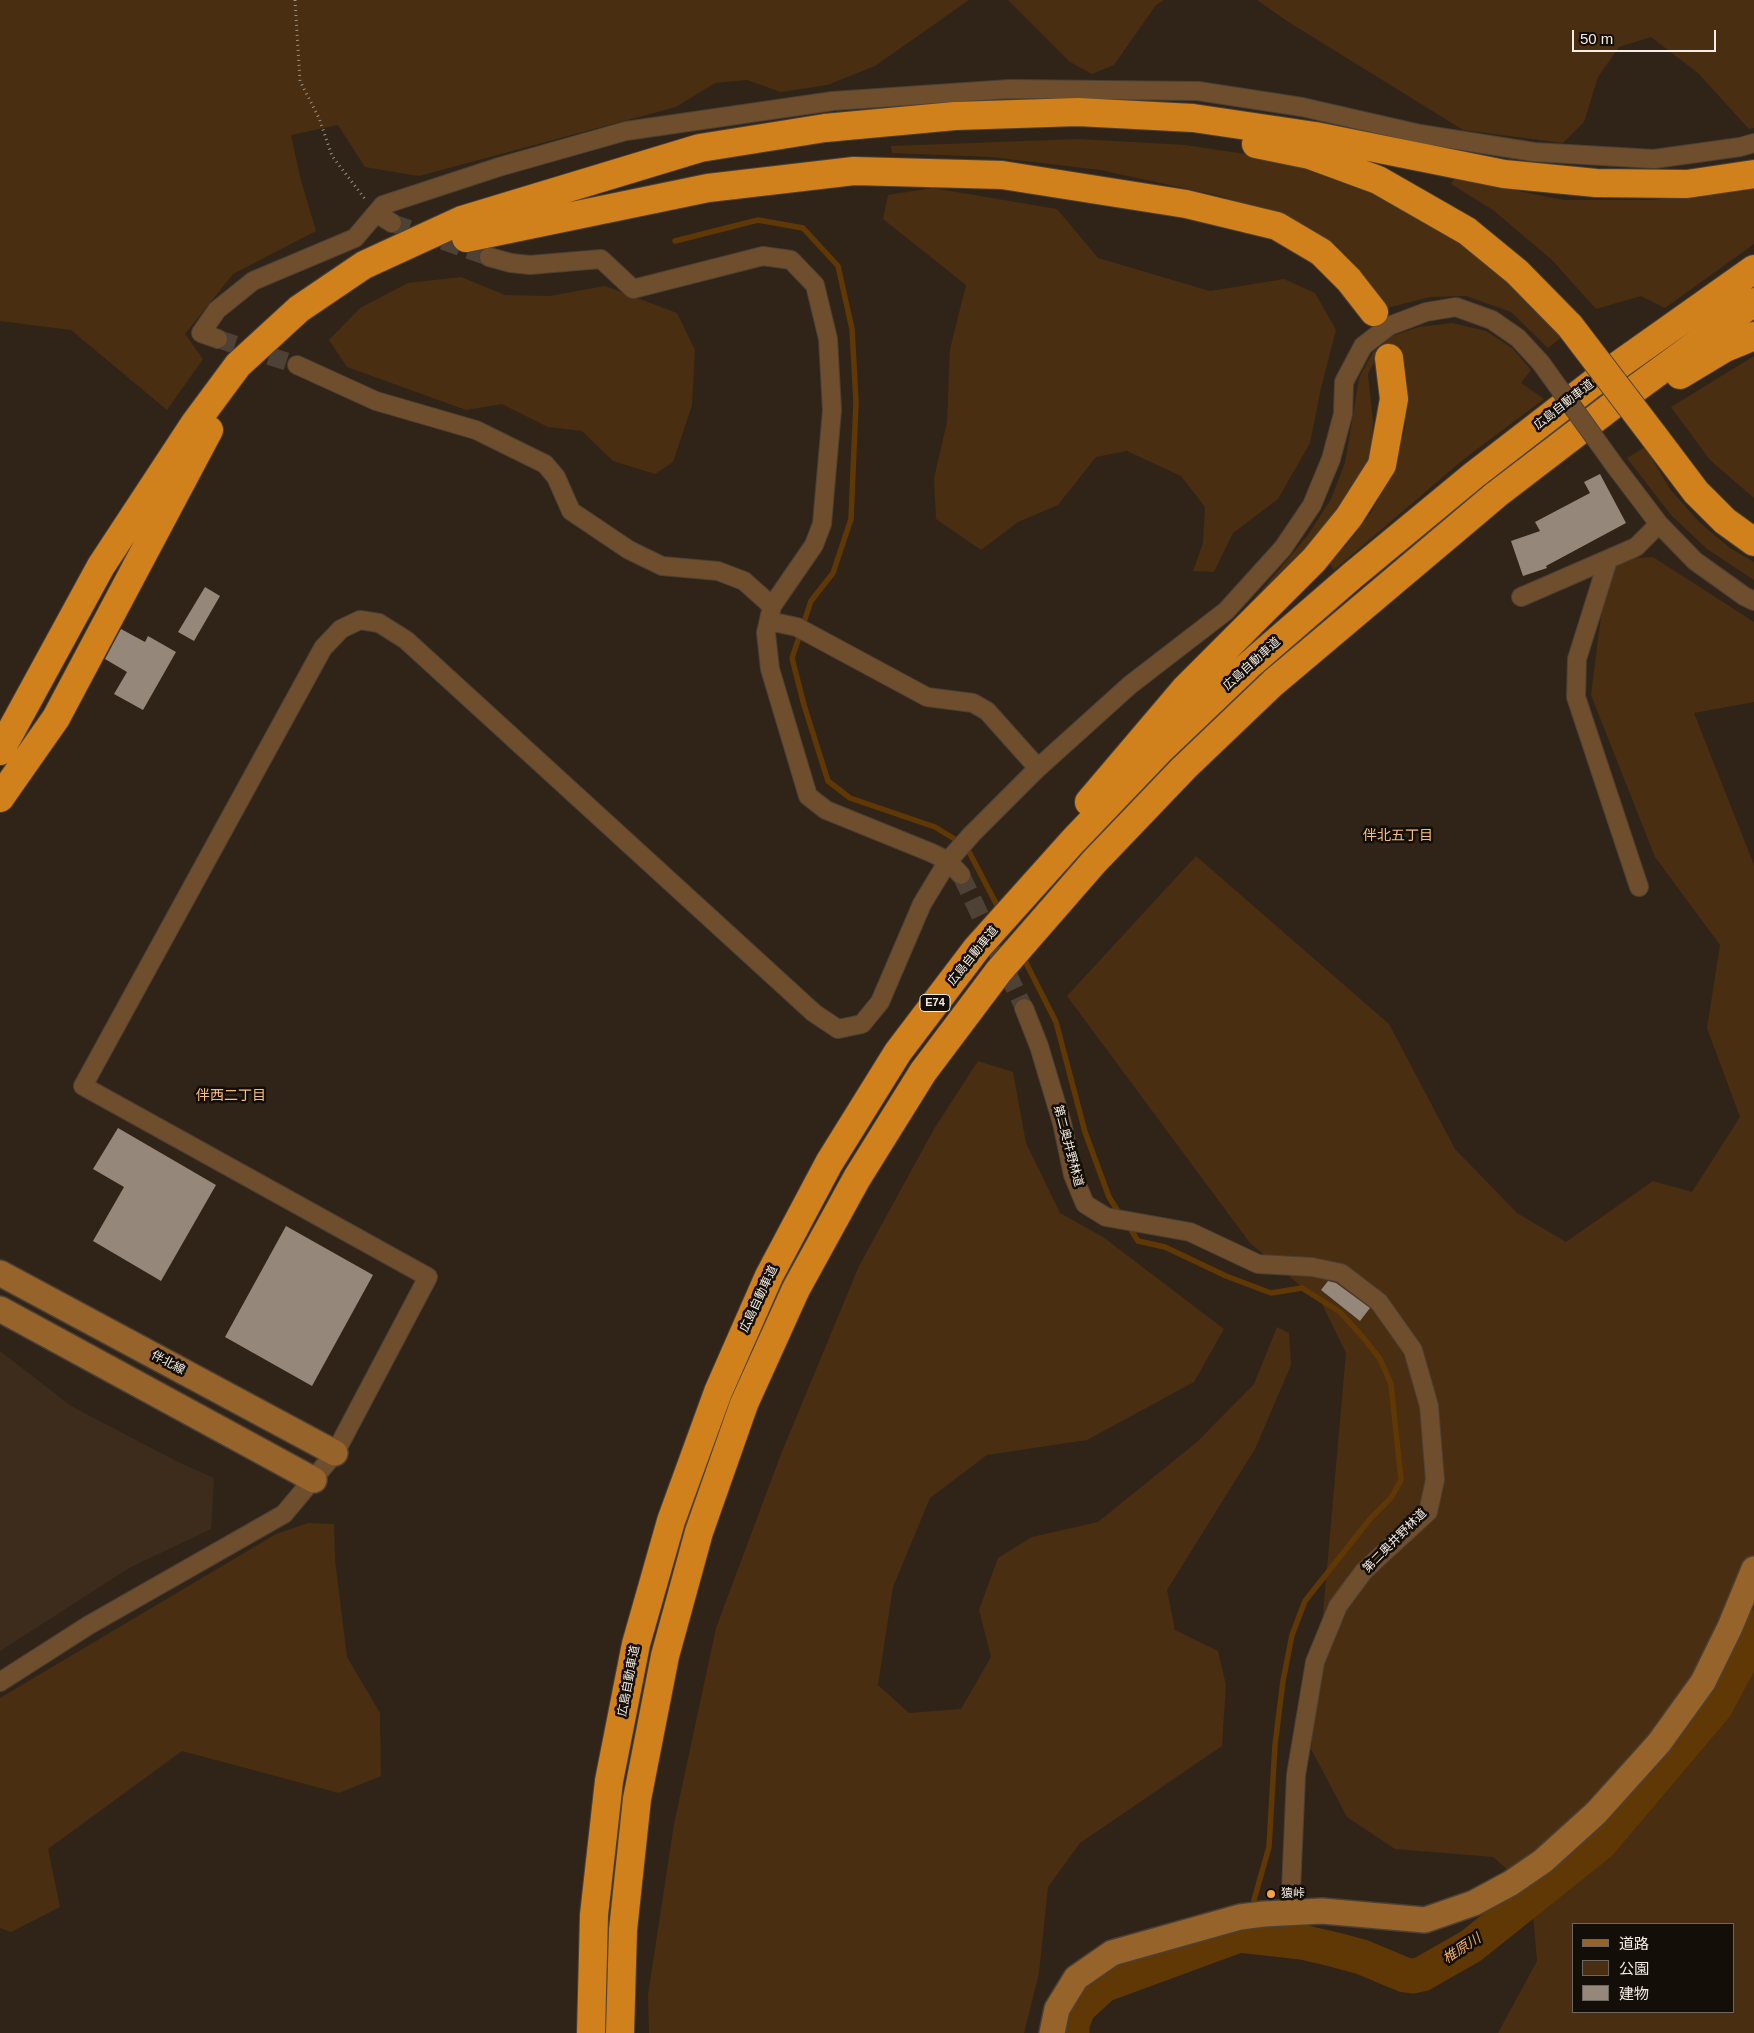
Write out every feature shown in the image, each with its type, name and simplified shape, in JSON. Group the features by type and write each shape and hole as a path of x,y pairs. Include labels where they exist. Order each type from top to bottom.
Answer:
{"highway":[{"path":"0,751 101,566 195,423 233,372 299,309 364,265 462,220 700,148 825,128 955,116 1078,112 1193,118 1315,136 1504,174 1596,183 1687,184 1754,174"},
{"path":"0,798 56,718 210,428 248,376 306,324 372,280 466,238 705,165 827,145 952,131 1102,128 1240,141 1310,155 1378,180 1467,231 1577,321"},
{"path":"1315,136 1375,160 1428,188 1488,227 1530,261 1660,430 1739,509 1754,520"},
{"path":"466,238 708,188 854,171 1002,175 1186,204 1277,226 1321,252 1349,280 1374,312"},
{"name":"広島自動車道","path":"591,2033 594,1915 609,1781 636,1644 671,1520 718,1392 769,1276 829,1163 898,1052 977,948 1073,841 1161,749 1248,666 1353,575 1474,475 1593,383 1754,269"},
{"name":"E74","path":"620,2033 623,1930 637,1799 665,1656 698,1532 744,1404 792,1298 857,1178 922,1072 999,971 1094,862 1184,768 1273,683 1498,494 1612,406 1754,302"},
{"path":"1498,494 1662,386 1725,348 1754,336"},
{"path":"977,948 1120,763 1185,689 1314,560 1349,517 1382,466 1394,399 1389,358"},
{"path":"1660,430 1696,492 1725,521 1754,542"}],"street":[{"path":"218,339 201,333 217,310 253,281 355,238 383,204 498,167 626,131 833,101 1010,89 1198,91 1302,107 1420,134 1534,152 1654,159 1740,147 1754,143"},
{"path":"376,213 392,223"},
{"path":"489,257 511,263 530,265 601,259 633,290 763,256 791,260 815,285 828,339 832,410 822,524 814,545 770,614 766,633 770,668 808,796 826,810 948,861 961,875"},
{"path":"0,1682 89,1625 284,1514 335,1453 428,1277 83,1086 323,648 340,629 360,620 380,623 406,640 814,1013 838,1029 862,1024 880,1002 922,904 948,861 972,834 1038,768 1130,685 1226,611 1283,548 1312,505 1331,459 1343,414 1344,382 1363,346 1389,326 1426,312 1456,307 1492,320 1518,338 1541,363 1614,466 1659,524 1695,561 1754,601"},
{"path":"297,365 376,402 476,430 545,464 556,477 571,511 629,550 662,566 718,570 744,581 770,614 927,697 973,703 987,710 1038,768"},
{"path":"1521,597 1636,547 1659,524"},
{"path":"1608,560 1577,659 1576,697 1639,887"},
{"name":"第二奥井野林道","path":"1024,1008 1040,1046 1062,1123 1074,1175 1085,1204 1106,1217 1190,1232 1258,1264 1312,1267 1341,1273 1379,1302 1413,1350 1429,1406 1435,1480 1428,1512 1364,1571 1338,1606 1315,1662 1296,1775 1290,1913"},
{"name":"伴北線","path":"0,1273 335,1453"},
{"path":"0,1310 314,1480"},
{"path":"1052,2033 1057,2009 1076,1978 1112,1953 1254,1915 1322,1911 1426,1920 1474,1903 1511,1883 1542,1861 1596,1813 1659,1743 1703,1682 1730,1627 1754,1569"}],"path":[{"path":"295,0 300,81 319,118 332,156 376,213"}],"shaded area":[{"path":"0,1351 71,1406 178,1462 214,1478 211,1529 129,1568 0,1651"}],"green space":[{"path":"0,0 969,0 875,66 827,85 781,92 747,80 715,83 676,107 419,176 365,167 338,125 291,135 300,177 316,231 233,274 185,334 203,359 167,410 71,330 0,321"},
{"path":"1008,0 1164,0 1156,5 1114,65 1092,74 1070,62"},
{"path":"1257,0 1754,0 1754,128 1749,129 1698,73 1651,37 1619,47 1598,77 1584,122 1563,143 1463,130 1287,21"},
{"path":"1079,139 1185,145 1278,159 1339,176 1396,200 1455,237 1517,288 1562,337 1548,348 1511,312 1466,296 1430,297 1387,308 1281,214 1216,195 1100,170 991,157 892,153 891,146"},
{"path":"1455,178 1563,200 1653,200 1754,188 1754,244 1665,308 1641,296 1596,309 1553,261 1493,210 1451,184"},
{"path":"933,188 1057,209 1098,258 1210,291 1284,279 1315,293 1336,330 1321,388 1310,443 1278,499 1233,533 1214,572 1193,571 1203,543 1205,507 1181,476 1127,451 1096,457 1058,505 1018,522 981,550 936,519 934,478 947,422 950,349 966,285 883,219 888,195"},
{"path":"461,277 505,295 549,296 605,286 677,313 695,350 692,405 673,462 655,474 613,461 582,431 548,427 502,404 466,410 347,367 329,340 360,308 408,283"},
{"path":"1452,323 1486,331 1512,348 1531,370 1521,383 1544,399 1464,459 1334,570 1329,563 1349,542 1372,511 1393,470 1405,428 1407,385 1401,347 1376,359 1368,374 1373,422 1371,454 1352,493 1327,529 1260,600 1256,597 1308,535 1331,499 1345,463 1359,378 1373,352 1392,336 1419,327"},
{"path":"1754,356 1754,498 1710,460 1671,407"},
{"path":"1645,447 1670,489 1699,522 1730,548 1754,562 1754,580 1707,549 1671,515 1627,458"},
{"path":"1653,557 1754,622 1754,702 1694,713 1754,865 1754,2033 1498,2033 1537,1961 1531,1890 1493,1857 1395,1849 1347,1817 1311,1749 1346,1353 1322,1304 1250,1243 1067,996 1196,856 1389,1024 1455,1149 1517,1213 1566,1242 1653,1181 1692,1192 1740,1117 1707,1028 1720,945 1655,857 1591,695 1608,560"},
{"path":"978,1061 1013,1072 1026,1143 1060,1213 1103,1237 1224,1329 1194,1382 1087,1440 987,1455 930,1498 893,1587 878,1685 909,1713 961,1709 991,1657 979,1610 998,1558 1032,1537 1098,1522 1197,1442 1254,1384 1277,1327 1289,1333 1291,1365 1255,1449 1167,1590 1175,1630 1218,1651 1226,1685 1222,1746 1080,1843 1048,1887 1039,1973 1024,2033 649,2033 648,1995 674,1824 716,1628 781,1454 859,1266 934,1129"},
{"path":"308,1523 334,1524 335,1560 347,1657 380,1713 381,1776 339,1793 182,1751 48,1849 60,1907 11,1932 0,1928 0,1698 276,1534"}],"building":[{"path":"1600,474 1626,523 1546,566 1547,568 1523,576 1511,541 1540,531 1535,522 1590,493 1584,482"},
{"path":"205,587 220,596 194,641 178,632"},
{"path":"121,629 145,642 148,636 176,652 143,710 114,694 127,672 105,659"},
{"path":"118,1128 216,1185 161,1281 93,1241 124,1187 93,1169"},
{"path":"286,1226 373,1275 312,1386 225,1337"},
{"path":"1328,1281 1336,1283 1370,1308 1360,1321 1321,1290"}],"waterway":[{"path":"675,241 758,220 803,228 838,266 852,329 856,402 851,519 833,573 811,601 792,658 804,705 828,781 850,798 935,827 966,846 1000,911"},
{"path":"1022,955 1056,1022 1085,1132 1109,1197 1121,1216"},
{"path":"1128,1225 1138,1241 1165,1247 1226,1276 1271,1293 1302,1288 1340,1312 1380,1359 1391,1384 1401,1480 1391,1498 1370,1519 1305,1601 1292,1635 1283,1681 1275,1745 1269,1847 1254,1900 1254,1909"},
{"name":"椎原川","path":"1072,2033 1072,2024 1078,2008 1103,1985 1239,1935 1302,1942 1336,1950 1362,1957 1405,1975 1413,1976 1422,1974 1471,1946 1600,1843 1715,1707 1743,1655 1754,1628"},
{"path":"1255,1921 1256,1936"}],"tunnel":[{"path":"392,223 489,257"},
{"path":"218,339 297,365"},
{"path":"961,875 1024,1008"}],"place":[{"name":"猿峠","path":"1271,1894"}],"district":[{"name":"伴北五丁目","path":"1398,836"},
{"name":"伴西二丁目","path":"231,1096"}]}
